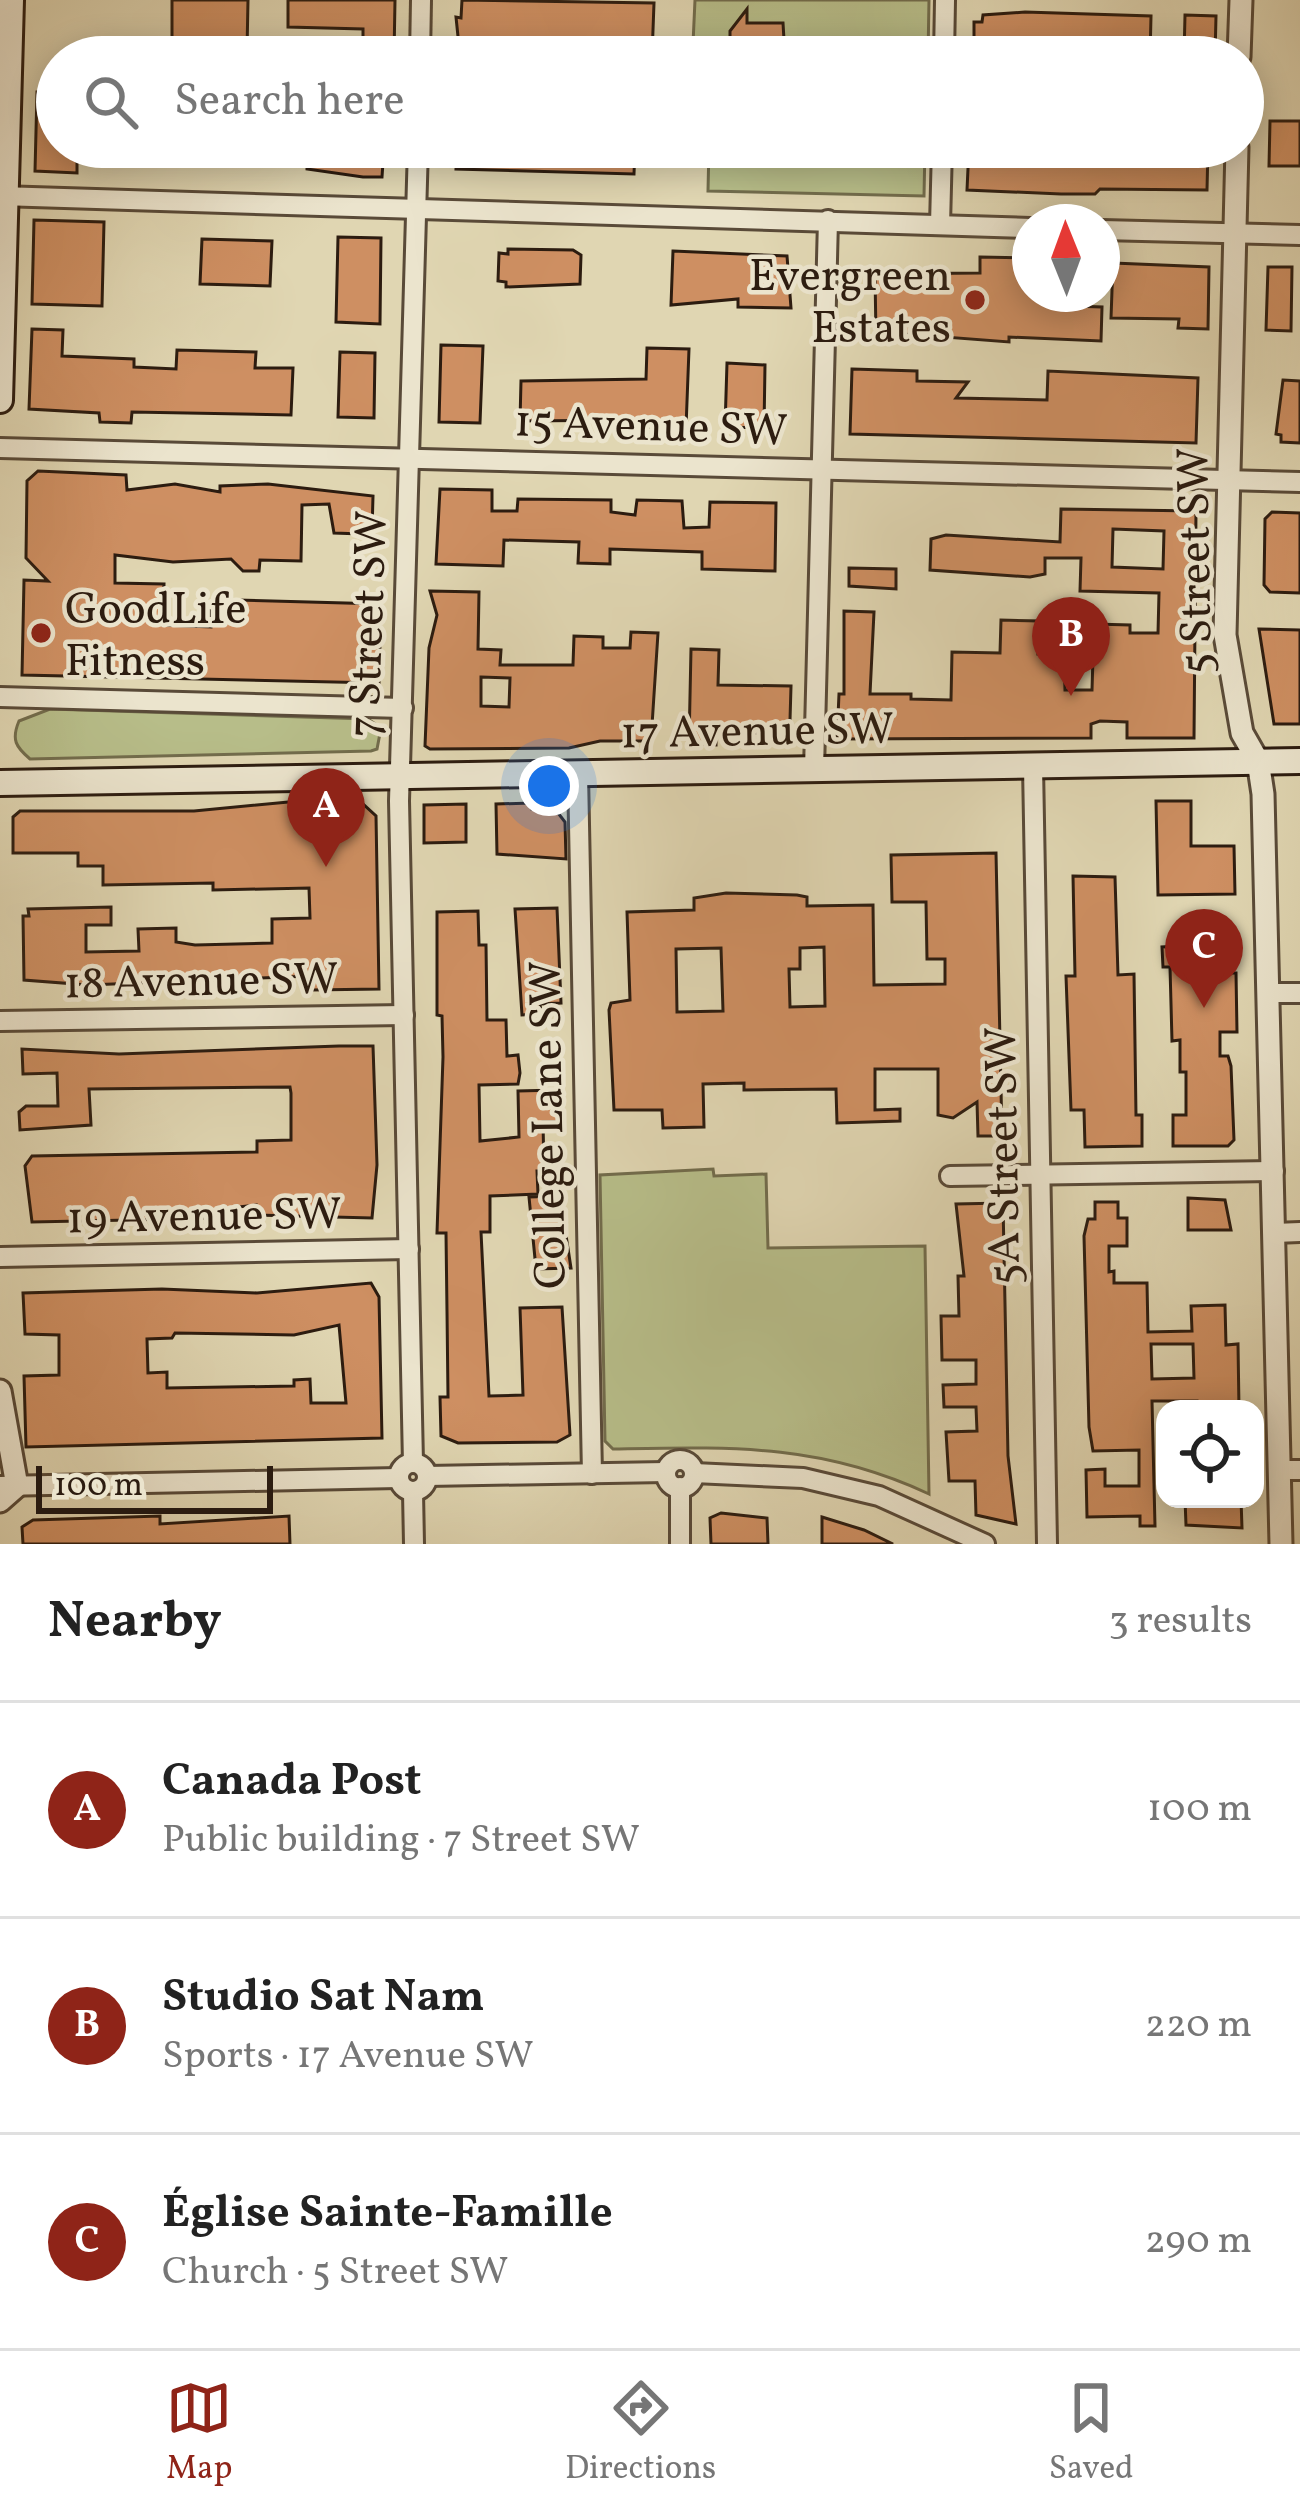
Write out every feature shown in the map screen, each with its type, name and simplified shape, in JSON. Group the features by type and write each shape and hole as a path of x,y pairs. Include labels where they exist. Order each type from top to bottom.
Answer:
{"main road":[{"path":"0,400 11,0"},
{"name":"17 Avenue SW","path":"0,783 1300,761"}],"street":[{"path":"421,36 422,0"},
{"path":"944,36 945,0"},
{"path":"1239,36 1240,0"},
{"name":"7 Street SW","path":"414,1544 400,777 417,168"},
{"path":"940,225 941,168"},
{"name":"5 Street SW","path":"1236,168 1225,635 1242,734 1258,761 1271,992 1275,1233 1290,1470 1281,1544"},
{"path":"3,196 1012,227"},
{"path":"814,770 827,220"},
{"path":"1120,231 1300,236"},
{"name":"15 Avenue SW","path":"0,448 1300,482"},
{"path":"0,697 403,708"},
{"name":"5A Street SW","path":"1033,766 1047,1544"},
{"name":"College Lane SW","path":"578,774 592,1474"},
{"path":"1271,992 1300,992"},
{"name":"18 Avenue SW","path":"0,1021 404,1015"},
{"path":"950,1176 1274,1171"},
{"path":"1275,1233 1300,1232"},
{"name":"19 Avenue SW","path":"0,1257 409,1249"},
{"path":"0,1391 9,1466 6,1491 592,1474 802,1478 879,1496 985,1544"},
{"path":"680,1478 680,1544"}],"green space":[{"path":"695,0 929,0 928,36 693,36"},
{"path":"709,168 925,168 924,196 708,191"},
{"path":"50,709 368,719 381,728 377,749 371,751 30,759 16,743 19,721"},
{"path":"713,1169 714,1176 766,1174 768,1248 925,1246 929,1494 889,1477 812,1457 736,1449 613,1449 605,1441 600,1175"}],"building":[{"path":"172,0 248,0 247,36 172,36"},
{"path":"288,0 395,0 394,36 363,36 363,29 288,27"},
{"path":"462,0 654,3 653,36 458,36 456,17 461,18"},
{"path":"747,9 747,23 783,23 784,36 730,36"},
{"path":"983,15 1151,16 1151,36 974,36 974,22 982,22"},
{"path":"1185,15 1216,16 1216,36 1184,36"},
{"path":"1270,121 1300,121 1300,166 1269,166"},
{"path":"36,132 36,168 77,168 77,173 35,171"},
{"path":"307,168 383,168 382,177"},
{"path":"456,168 634,168 634,174"},
{"path":"968,168 1208,168 1207,190 1100,189 1095,194 1061,194 967,190"},
{"path":"34,220 104,222 102,306 32,304"},
{"path":"338,237 381,238 380,324 336,322"},
{"path":"202,239 272,241 270,286 200,284"},
{"path":"508,249 573,250 581,255 580,284 506,287 506,282 498,281 499,253 508,254"},
{"path":"673,251 787,256 791,308 738,307 738,299 671,305"},
{"name":"Evergreen Estates","path":"980,257 1012,258 1012,312 1102,312 1101,341 1009,337 1009,342 893,333 893,338 876,337 875,274 980,273"},
{"path":"1120,263 1209,267 1208,329 1178,328 1179,319 1111,318 1111,312 1120,312"},
{"path":"1268,267 1292,267 1291,331 1266,330"},
{"path":"32,329 63,330 62,356 134,359 134,367 176,369 177,350 256,352 255,368 293,368 291,415 132,412 131,423 100,422 99,413 29,409"},
{"path":"441,345 483,346 480,423 439,422"},
{"path":"647,348 689,349 686,428 645,427 645,420 520,421 521,381 646,379"},
{"path":"340,352 375,353 374,418 338,417"},
{"path":"727,363 765,365 764,428 725,427"},
{"path":"852,369 917,371 917,381 968,382 956,398 1047,400 1048,371 1198,378 1196,443 850,434"},
{"path":"1283,380 1300,381 1300,443 1281,442 1281,435 1276,434"},
{"path":"38,471 126,475 127,490 175,484 220,492 220,486 268,484 373,496 372,532 362,534 334,533 329,504 302,505 301,561 260,560 259,571 243,571 231,559 173,562 115,555 115,583 164,584 163,625 211,627 211,604 237,600 381,604 379,683 22,675 24,580 48,581 26,558 27,481"},
{"path":"440,489 492,490 492,511 517,511 518,499 611,500 611,512 635,515 637,500 682,501 684,528 709,527 710,502 776,503 775,571 702,569 702,552 610,549 610,564 578,563 579,542 504,540 503,566 436,564"},
{"path":"1061,509 1196,511 1194,738 1127,738 1127,722 1100,721 1091,724 1091,738 837,739 839,694 844,694 844,611 874,612 870,694 911,694 911,699 951,700 952,652 1000,653 1001,620 1040,621 1038,654 1064,654 1065,690 1092,690 1094,624 1130,625 1130,633 1158,633 1159,593 1080,591 1081,558 1045,558 1045,574 1030,577 930,570 931,539 946,535 1060,542","holes":["1113,529 1164,531 1163,569 1112,567"]},
{"path":"1272,512 1300,513 1300,593 1270,592 1264,585 1265,519"},
{"path":"849,568 896,569 896,589 849,586"},
{"path":"430,591 479,592 478,649 501,650 500,665 573,665 574,636 603,637 603,648 630,648 631,632 658,633 651,741 600,741 569,748 430,749 425,746 429,648 437,615","holes":["481,677 510,678 509,707 481,706"]},
{"path":"1259,629 1300,630 1300,724 1274,724"},
{"path":"691,649 719,650 718,685 791,686 790,720 777,733 716,734 716,745 689,744"},
{"path":"299,801 363,804 376,816 379,989 312,990 311,976 88,985 24,980 23,916 29,916 28,909 111,907 111,925 86,925 86,952 139,951 138,929 176,928 176,942 195,945 272,943 272,919 310,918 309,888 213,890 213,883 103,885 103,866 78,866 78,853 13,853 13,817 20,811 194,811"},
{"path":"1156,801 1191,801 1191,846 1234,846 1235,894 1158,895"},
{"path":"532,803 532,809 555,809 565,822 566,859 497,854 496,804"},
{"path":"466,804 466,842 424,843 424,805"},
{"path":"996,853 1002,1136 978,1136 977,1102 953,1118 938,1115 938,1069 875,1069 875,1110 900,1109 900,1121 837,1123 836,1089 744,1090 744,1083 703,1084 704,1127 663,1128 662,1110 614,1110 609,1010 611,1003 630,1000 627,912 694,910 694,898 726,893 797,895 807,897 807,906 873,905 874,985 945,984 945,959 927,959 926,902 892,902 891,855","holes":["824,947 825,1006 790,1007 789,969 800,969 800,948","721,948 723,1011 677,1012 676,949"]},
{"path":"1073,876 1115,877 1118,975 1134,974 1136,1115 1142,1115 1142,1146 1085,1147 1084,1110 1071,1110 1066,976 1075,976"},
{"path":"557,908 561,1003 540,1004 541,1014 522,1015 515,909"},
{"path":"478,911 479,945 486,945 487,1020 506,1020 507,1056 518,1055 520,1073 518,1084 479,1085 480,1141 519,1137 518,1091 558,1090 558,1122 543,1122 544,1171 537,1171 538,1194 490,1196 490,1232 481,1232 489,1396 523,1395 520,1308 562,1307 570,1435 557,1442 458,1443 441,1436 440,1397 448,1397 446,1233 437,1233 443,1057 442,1016 437,1015 437,912"},
{"path":"1198,945 1228,951 1229,973 1236,973 1237,1032 1220,1032 1220,1056 1228,1056 1231,1066 1234,1140 1228,1146 1173,1146 1173,1115 1186,1115 1186,1072 1180,1072 1180,1040 1172,1041 1170,967 1163,967 1162,947"},
{"path":"373,1046 377,1165 372,1218 256,1215 256,1205 229,1208 228,1218 32,1222 25,1166 32,1156 257,1152 257,1141 291,1140 291,1093 290,1087 89,1089 91,1125 20,1130 19,1112 26,1106 58,1106 57,1073 23,1074 22,1049 119,1054"},
{"path":"560,1196 571,1268 536,1269 529,1197"},
{"path":"1188,1198 1225,1200 1231,1230 1188,1230"},
{"path":"1095,1202 1118,1202 1118,1218 1127,1218 1127,1246 1109,1246 1109,1272 1114,1271 1114,1283 1147,1283 1148,1332 1192,1331 1191,1306 1225,1305 1226,1345 1238,1344 1239,1400 1152,1401 1155,1526 1140,1526 1140,1516 1087,1517 1086,1470 1105,1469 1105,1486 1139,1486 1139,1450 1093,1451 1084,1236 1088,1219 1095,1219","holes":["1151,1344 1193,1344 1194,1378 1152,1379"]},
{"path":"1003,1203 1008,1456 1016,1524 976,1515 975,1481 949,1481 946,1432 977,1431 976,1407 944,1407 943,1385 976,1384 976,1360 942,1360 941,1316 959,1316 958,1276 964,1276 956,1204"},
{"path":"371,1283 379,1297 382,1438 26,1447 24,1376 59,1375 59,1335 25,1334 23,1293 162,1289 257,1293","holes":["339,1325 346,1403 311,1403 310,1379 294,1380 294,1386 167,1388 167,1372 148,1373 147,1339 172,1338 175,1333 294,1335"]},
{"path":"1185,1508 1241,1508 1242,1528 1186,1525"},
{"path":"721,1513 767,1518 768,1544 711,1544 710,1518"},
{"path":"160,1516 160,1524 289,1516 290,1544 23,1544 22,1527 33,1520"},
{"path":"822,1517 864,1530 893,1544 822,1544"}],"place":[{"name":"Evergreen Estates","path":"975,300"},
{"name":"GoodLife Fitness","path":"41,633"},
{"name":"Studio Sat Nam","path":"1071,696"},
{"name":"Canada Post","path":"326,867"},
{"name":"Église Sainte-Famille","path":"1204,1008"}]}
